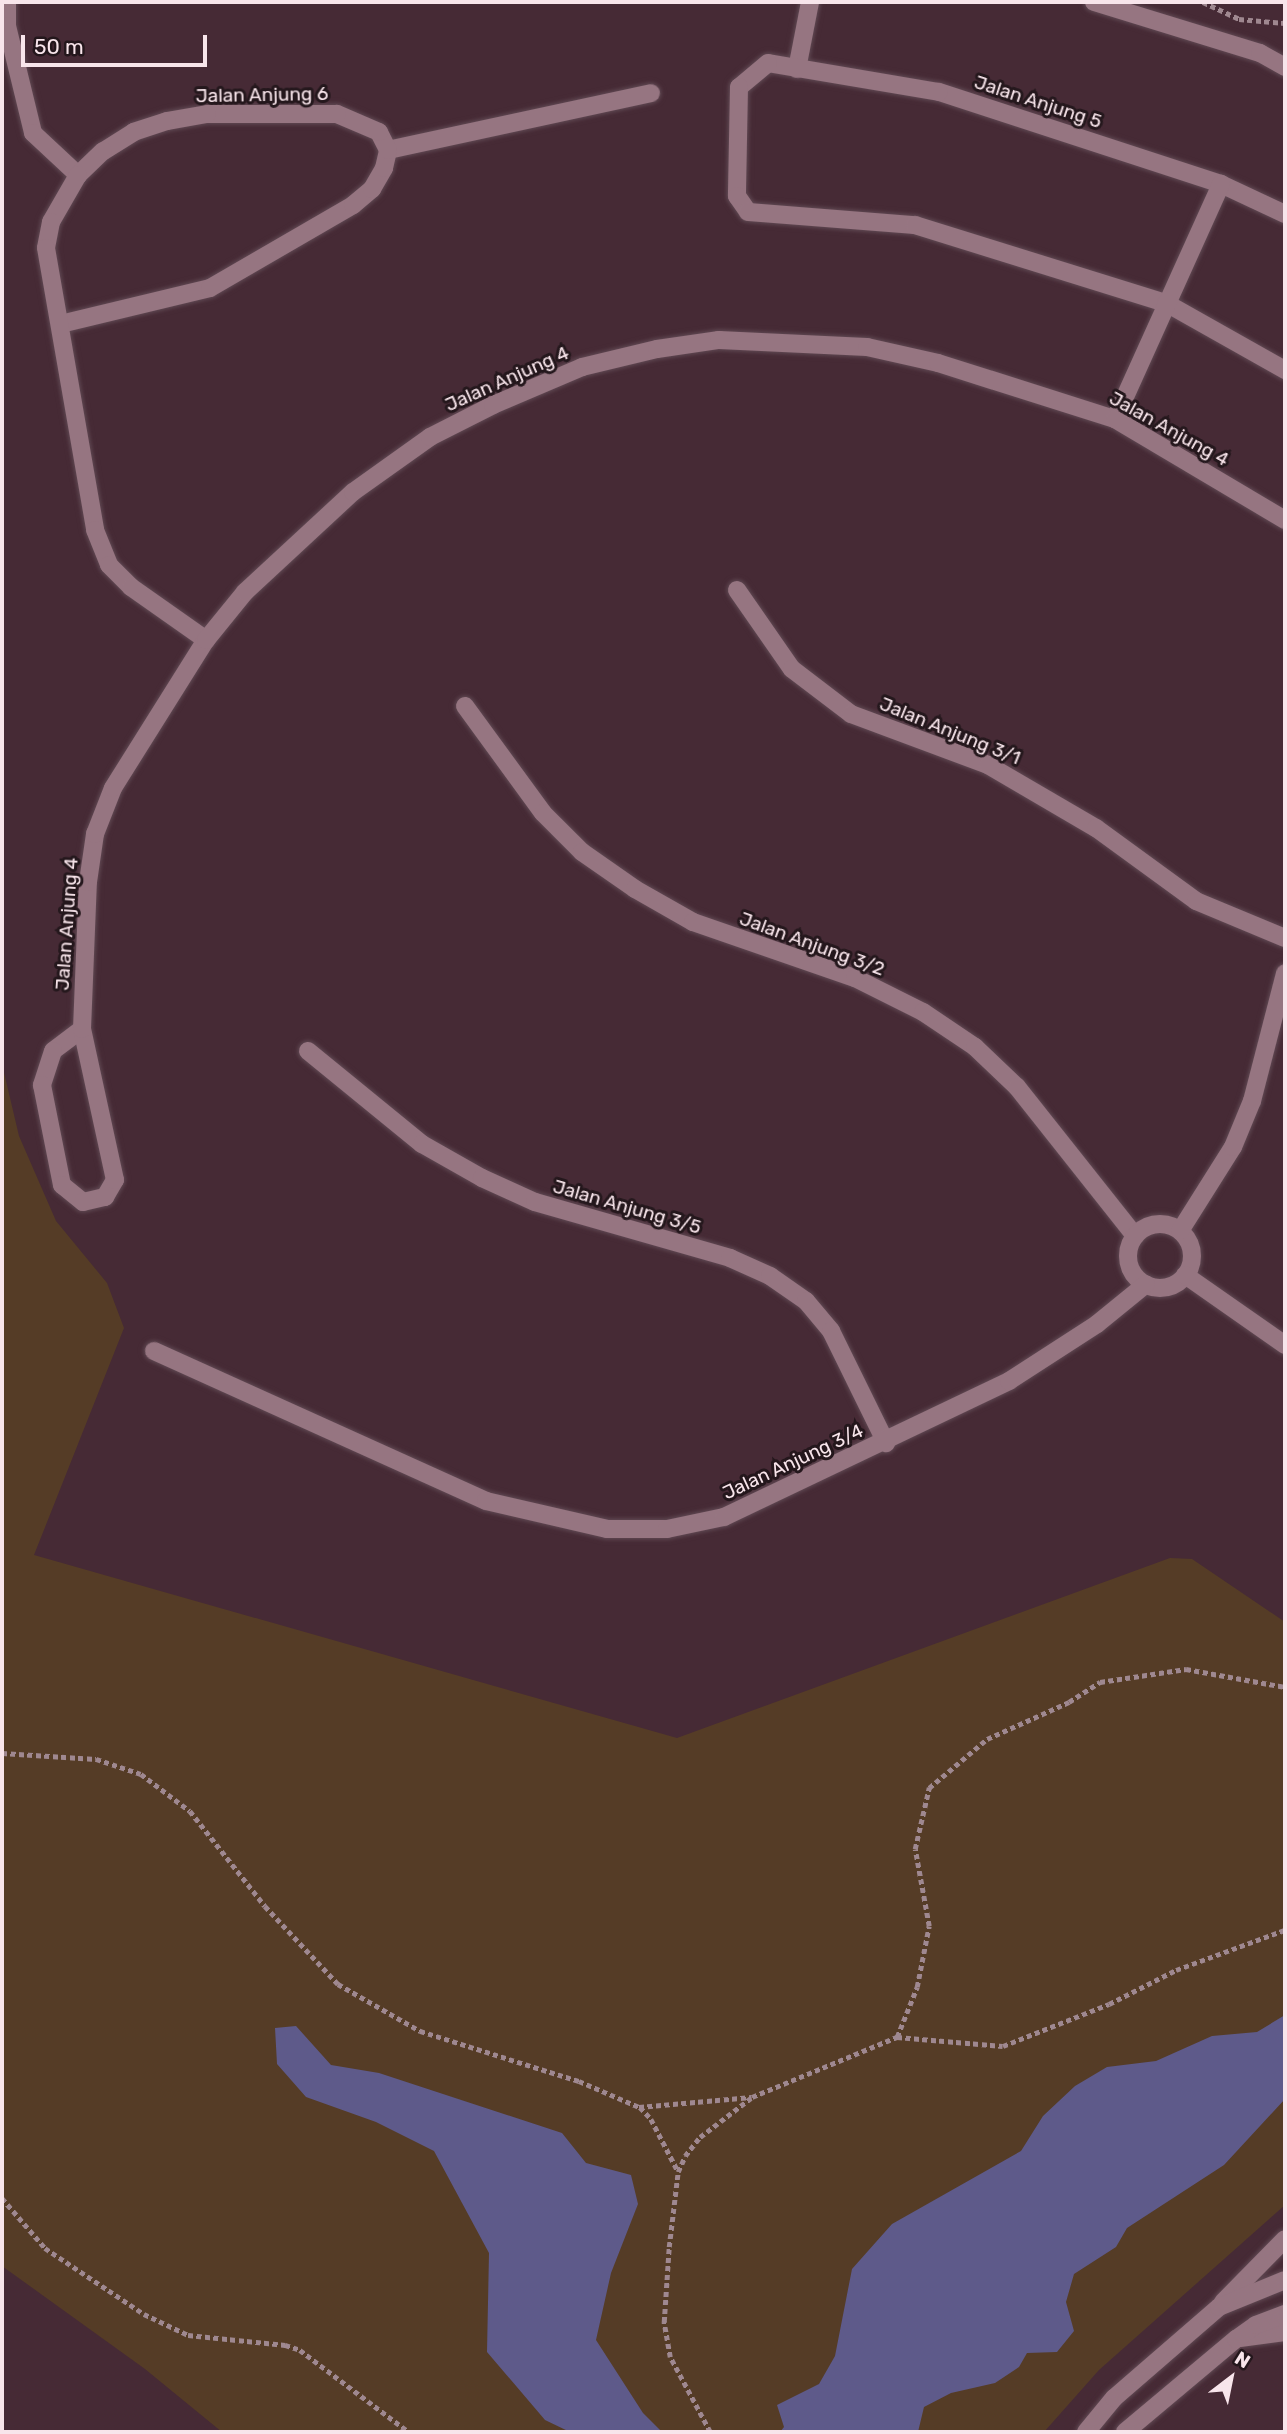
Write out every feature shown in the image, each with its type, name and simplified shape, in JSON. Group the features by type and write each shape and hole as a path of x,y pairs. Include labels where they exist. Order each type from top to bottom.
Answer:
{"street":[{"path":"7,2 7,26 33,133 78,175"},
{"path":"797,69 810,2"},
{"path":"1094,2 1260,53 1285,67"},
{"name":"Jalan Anjung 5","path":"1166,303 915,225 748,212 737,196 739,87 768,64 939,92 1221,184 1285,214"},
{"path":"61,324 183,299 210,288 353,205 372,190 384,168 388,150 651,93"},
{"name":"Jalan Anjung 6","path":"206,640 158,611 108,565 95,530 46,248 51,222 78,175 103,151 134,132 207,114 337,114 379,132 388,150"},
{"path":"1115,419 1221,184"},
{"path":"1166,303 1285,370"},
{"name":"Jalan Anjung 4","path":"82,1029 53,1051 42,1085 62,1185 83,1202 104,1197 115,1180 82,1029 88,883 95,834 113,788 206,640 290,547 353,492 430,437 582,367 632,355 719,340 867,347 938,363 1115,419 1285,520"},
{"name":"Jalan Anjung 3/1","path":"737,590 792,669 851,713 988,765 1096,828 1153,874 1196,901 1285,938"},
{"name":"Jalan Anjung 3/2","path":"465,706 543,813 582,852 635,889 717,932 855,978 923,1012 975,1048 1017,1087 1135,1236"},
{"path":"1180,1231 1233,1147 1252,1101 1285,973"},
{"name":"Jalan Anjung 3/5","path":"308,1051 422,1144 482,1178 535,1202 730,1258 769,1276 806,1301 831,1331 886,1443"},
{"path":"1156,1224 1180,1231 1192,1257 1185,1275 1167,1287 1146,1284 1130,1268 1128,1257 1135,1236 1156,1224"},
{"path":"1185,1275 1285,1345"},
{"name":"Jalan Anjung 3/4","path":"154,1351 486,1501 607,1529 667,1529 724,1517 886,1443 1009,1381 1097,1324 1146,1284"},
{"path":"1086,2432 1114,2398 1219,2307 1285,2239"},
{"path":"1219,2307 1285,2280"},
{"path":"1125,2432 1236,2339 1256,2325 1285,2314"},
{"path":"1236,2339 1285,2332"}],"path":[{"path":"1203,2 1239,19 1285,23"},
{"path":"897,2037 917,1987 929,1926 915,1849 929,1788 987,1739 1069,1702 1100,1682 1186,1669 1285,1687"},
{"path":"2,1753 96,1759 141,1774 190,1811 265,1906 338,1984 420,2031 579,2081 639,2107 651,2119 678,2172"},
{"path":"710,2432 670,2357 664,2322 678,2172 700,2137 752,2097 897,2037 1003,2046 1109,2004 1176,1970 1285,1930"},
{"path":"639,2107 752,2097"},
{"path":"2,2198 45,2248 144,2314 188,2335 285,2345 300,2350 409,2432"}],"shaded area":[{"path":"2,1064 19,1136 56,1221 107,1283 124,1328 34,1555 677,1738 1170,1558 1192,1559 1285,1622 1285,2205 1099,2370 1044,2432 222,2432 145,2369 2,2266"},
{"path":"1285,2015 1285,2099 1224,2165 1127,2228 1116,2247 1074,2274 1066,2302 1074,2331 1057,2352 1027,2353 1019,2367 995,2383 951,2393 924,2407 918,2432 780,2432 784,2427 777,2405 819,2384 835,2356 852,2269 892,2224 1021,2151 1043,2116 1075,2086 1107,2067 1156,2061 1212,2036 1257,2032"},
{"path":"296,2026 331,2065 379,2073 562,2133 586,2163 631,2175 638,2204 611,2273 596,2340 643,2413 662,2432 570,2432 545,2420 487,2352 489,2253 434,2151 376,2122 306,2097 277,2064 275,2028"}]}
